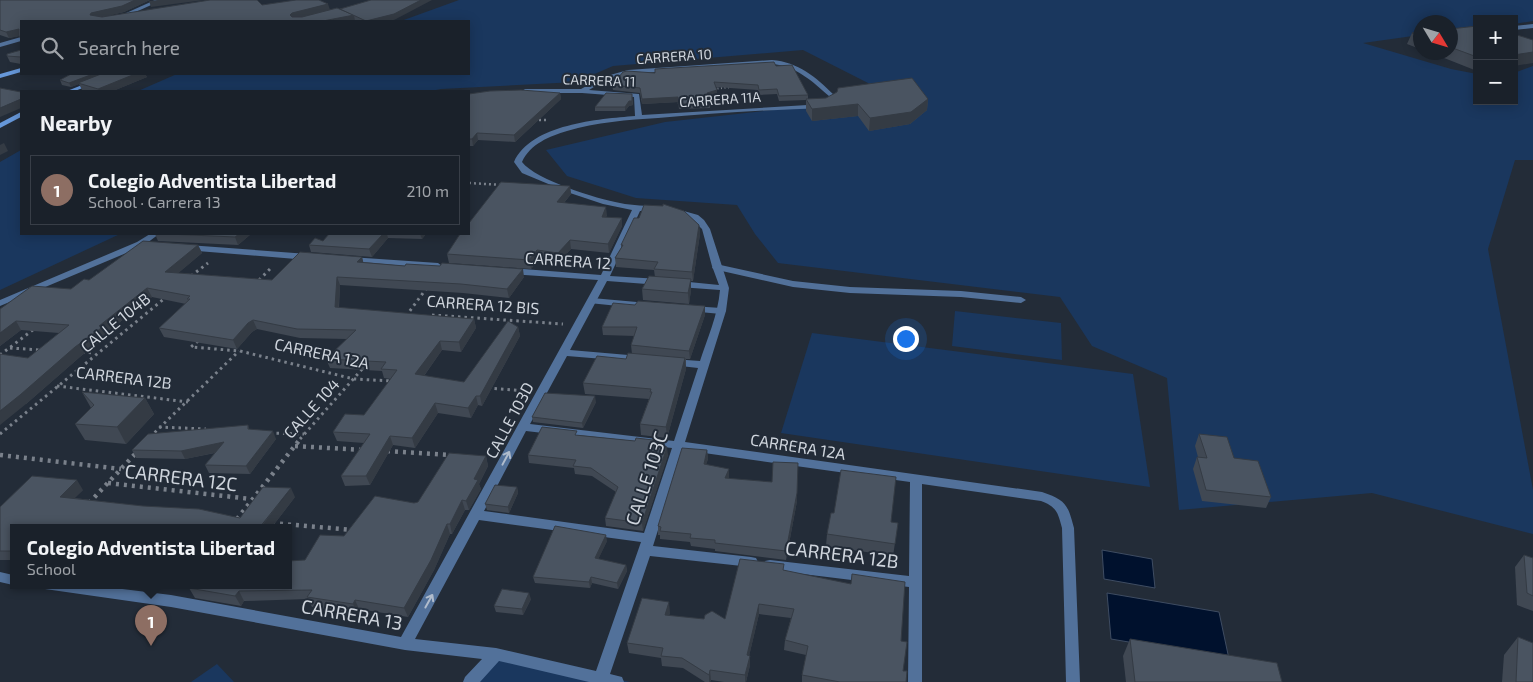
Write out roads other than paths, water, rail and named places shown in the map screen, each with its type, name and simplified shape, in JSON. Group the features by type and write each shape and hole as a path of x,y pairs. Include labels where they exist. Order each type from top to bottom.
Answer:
{"main road":[{"path":"0,76 20,70"},
{"path":"73,90 112,75"},
{"path":"0,126 20,115"}],"street":[{"path":"120,16 157,1"},
{"path":"127,14 155,10"},
{"path":"1518,28 1533,26"},
{"path":"0,45 20,40"},
{"name":"CARRERA 10","path":"582,91 605,78 628,72 772,62 792,65 818,82 832,96"},
{"name":"CARRERA 11","path":"518,91 582,91 637,95 639,118"},
{"name":"CARRERA 11A","path":"637,209 608,204 542,179 525,171 518,162 522,153 534,143 551,135 603,122 825,106 832,103 832,96"},
{"path":"637,209 670,209 687,212 695,217 710,235 716,267 724,288"},
{"name":"CALLE 103D","path":"405,644 592,301 637,209"},
{"path":"0,303 140,244 154,235"},
{"path":"140,244 152,245"},
{"path":"179,247 321,258"},
{"path":"340,259 448,267"},
{"path":"716,267 793,284 850,290 960,294 1021,300"},
{"name":"CARRERA 12","path":"500,270 724,288"},
{"name":"CALLE 103C","path":"601,679 647,544 721,312 724,288"},
{"path":"592,301 662,307"},
{"path":"682,308 721,312"},
{"path":"563,353 703,365"},
{"name":"CARRERA 12A","path":"523,427 678,445 916,480 981,487 1042,497 1054,501 1063,510 1068,528 1073,682"},
{"path":"915,682 916,480"},
{"name":"CARRERA 12B","path":"476,514 647,544 916,582"},
{"name":"CARRERA 13","path":"80,589 171,601 405,644 496,654 617,682"},
{"path":"470,682 496,654"}],"place":[{"name":"Colegio Adventista Libertad","path":"151,646"}]}
